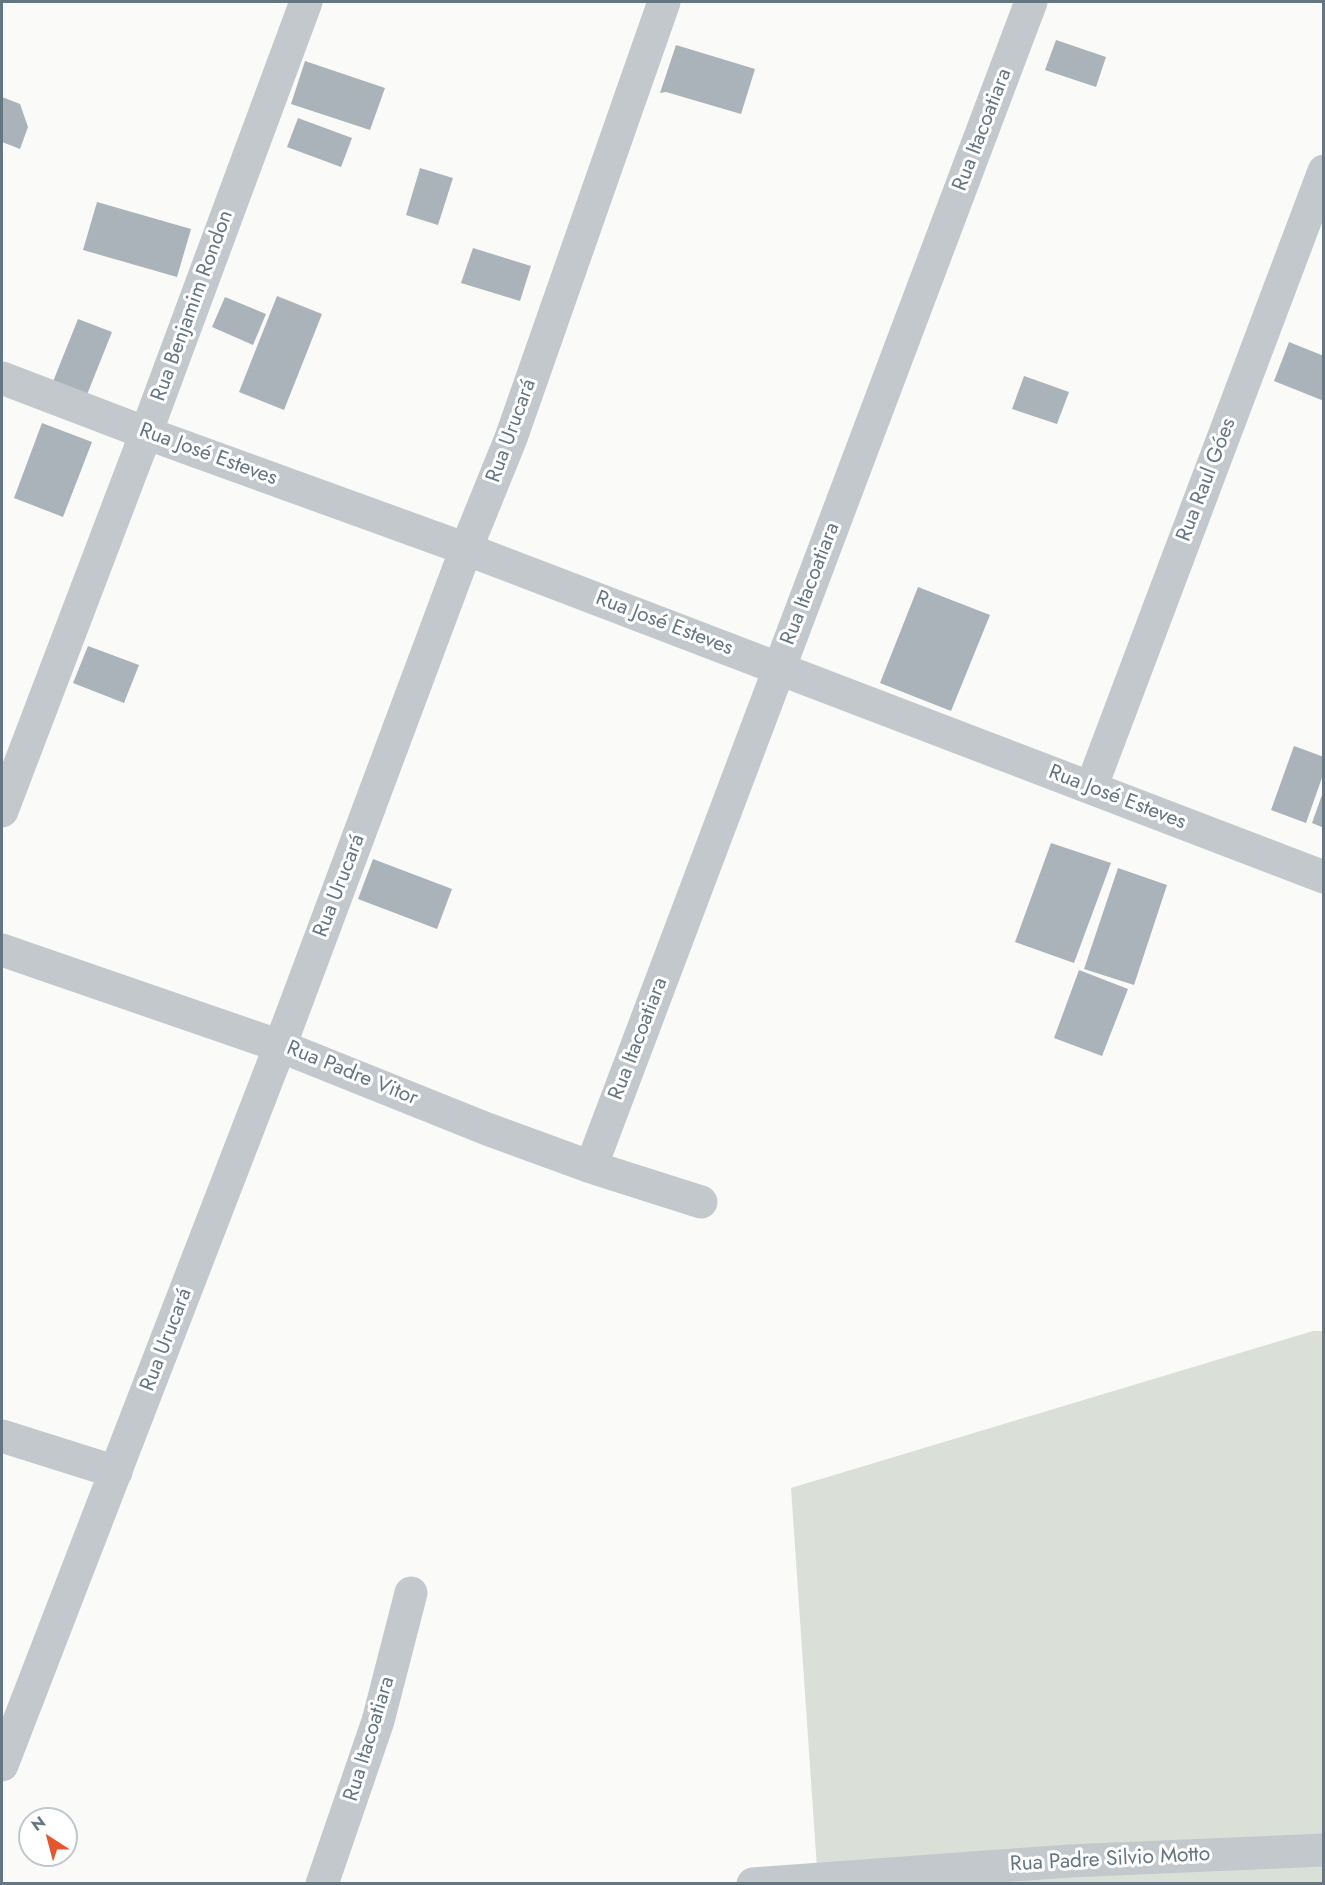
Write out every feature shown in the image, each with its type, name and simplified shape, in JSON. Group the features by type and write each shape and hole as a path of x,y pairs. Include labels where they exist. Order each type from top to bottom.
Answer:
{"street":[{"name":"Rua Benjamim Rondon","path":"2,811 146,433 306,2"},
{"name":"Rua Urucará","path":"2,1765 280,1046 466,549 511,438 664,2"},
{"name":"Rua Itacoatiara","path":"591,1167 1031,2"},
{"name":"Rua Raul Góes","path":"1091,788 1323,171"},
{"name":"Rua José Esteves","path":"2,378 146,433 466,549 1323,877"},
{"name":"Rua Padre Vitor","path":"2,950 280,1046 591,1167 701,1202"},
{"path":"2,1436 116,1472"},
{"name":"Rua Itacoatiara","path":"322,1884 378,1721 411,1593"},
{"name":"Rua Padre Silvio Motto","path":"753,1884 834,1880 1069,1861 1323,1850"}],"shaded area":[{"path":"1313,1331 1323,1331 1323,1883 818,1883 791,1488"}],"building":[{"path":"1056,40 1106,57 1096,87 1045,70"},
{"path":"676,45 755,69 741,114 666,92 660,93"},
{"path":"305,61 385,88 370,130 291,104"},
{"path":"2,97 20,104 28,127 20,149 2,142"},
{"path":"298,118 352,138 341,167 287,147"},
{"path":"420,168 453,178 438,225 406,215"},
{"path":"97,202 191,229 177,277 83,250"},
{"path":"473,248 531,266 520,301 461,283"},
{"path":"277,296 322,314 284,410 239,392"},
{"path":"225,297 266,314 253,345 212,327"},
{"path":"78,319 112,332 86,397 52,384"},
{"path":"1289,342 1324,356 1324,401 1274,381"},
{"path":"1024,376 1069,392 1057,424 1012,409"},
{"path":"42,423 92,442 63,517 14,498"},
{"path":"918,587 990,615 951,711 880,683"},
{"path":"88,646 139,665 124,703 73,683"},
{"path":"1294,746 1324,757 1324,772 1306,823 1271,810"},
{"path":"1324,792 1324,828 1312,823"},
{"path":"1051,843 1111,863 1074,963 1015,942"},
{"path":"373,859 452,889 437,929 358,899"},
{"path":"1118,868 1167,885 1134,985 1084,969"},
{"path":"1079,970 1128,989 1102,1056 1054,1038"}]}
